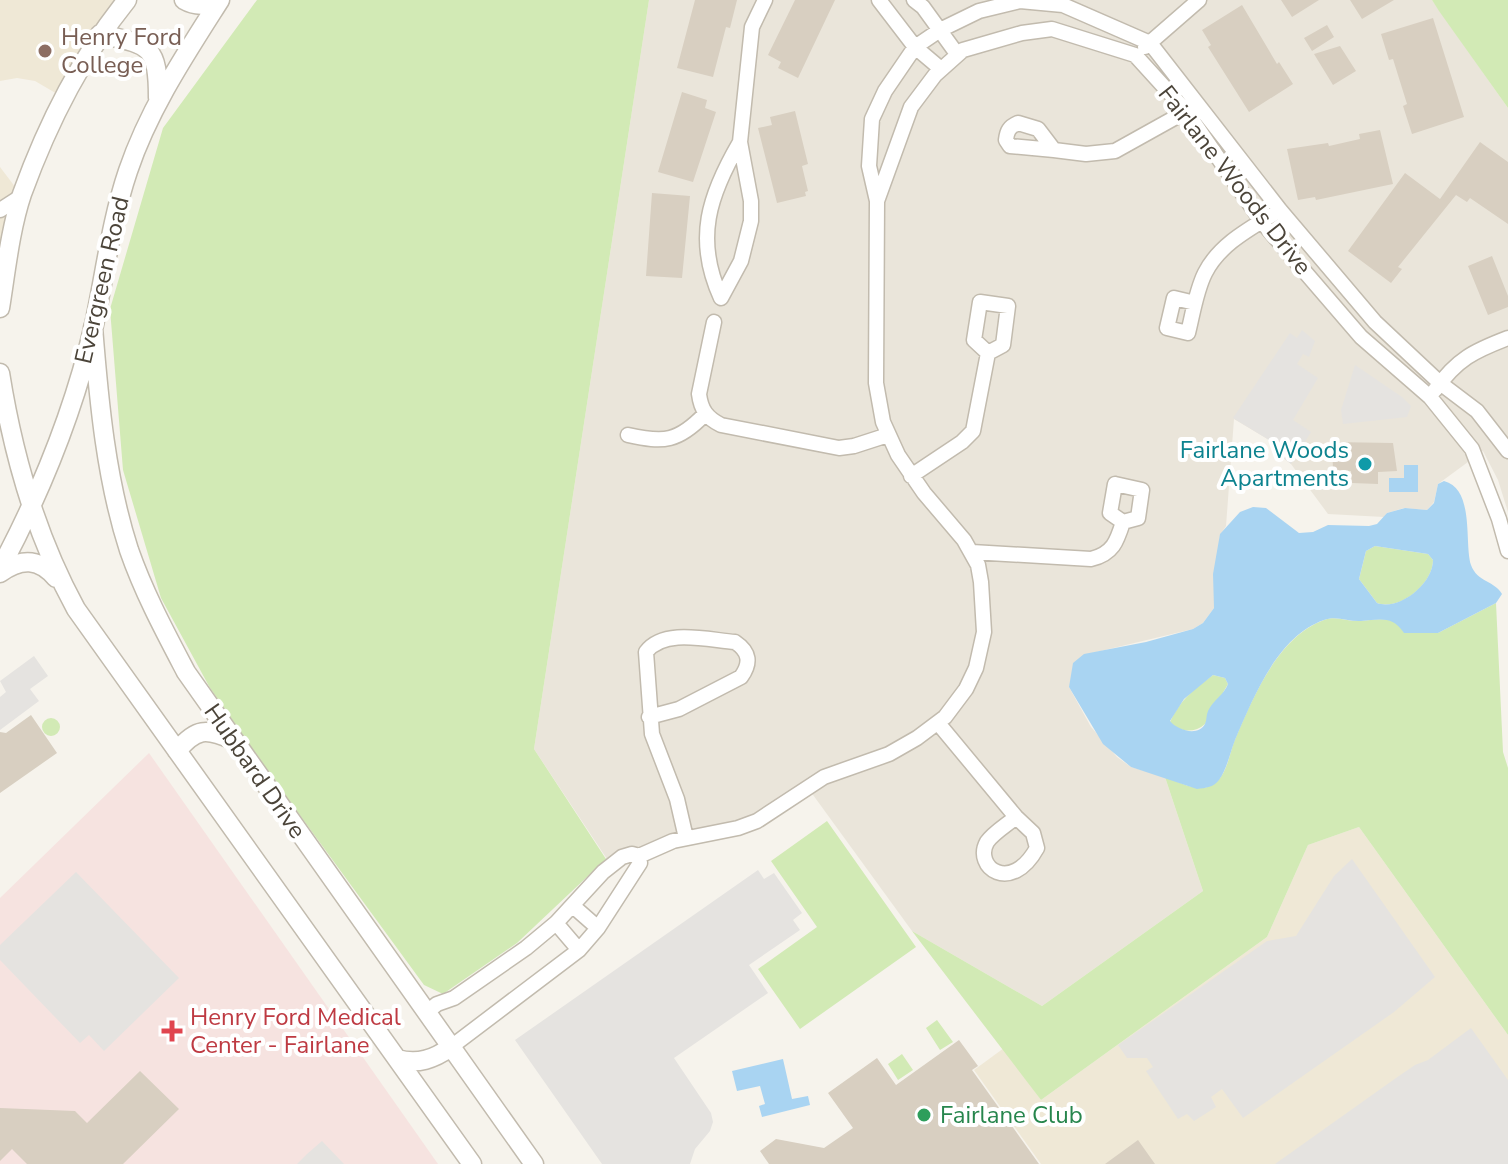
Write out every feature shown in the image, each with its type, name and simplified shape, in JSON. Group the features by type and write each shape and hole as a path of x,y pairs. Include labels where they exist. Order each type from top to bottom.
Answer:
{"street":[{"path":"0,308 22,196 64,98 100,34 127,0"},
{"path":"184,0 206,5 220,0"},
{"name":"Evergreen Road","path":"0,571 32,509 66,422 93,327 128,172 158,98 220,0"},
{"path":"740,142 720,176 708,214 708,260 721,298 741,261 751,221 751,201 740,142 752,27 765,0"},
{"path":"879,0 915,47 941,69"},
{"path":"914,0 957,54"},
{"path":"1135,55 1199,0"},
{"name":"Fairlane Woods Drive","path":"427,1012 437,1004 454,998 526,948 556,923 611,865 632,854 639,856 686,838 757,821 817,781 847,767 889,754 938,723 966,689 984,632 981,582 972,552 911,476 888,435 879,407 876,383 877,201 869,166 872,119 885,91 915,47 940,30 979,11 1020,1 1063,5 1150,43 1262,222 1361,337 1430,397 1472,449 1508,551"},
{"name":"Fairlane Woods Drive","path":"877,201 911,107 941,69 963,50 988,41 1052,29 1135,55 1192,108 1375,322 1440,383 1477,411 1508,451"},
{"path":"100,34 133,41 148,49 155,61 158,98"},
{"path":"1054,150 1086,154 1115,151 1192,108"},
{"path":"0,210 22,196"},
{"path":"1195,303 1210,263 1225,247 1280,210"},
{"path":"714,322 699,394 705,414 721,425 824,447 854,446 888,435"},
{"name":"Hubbard Drive","path":"93,327 107,454 129,549 148,601 186,672 534,1164"},
{"path":"1430,397 1458,362 1474,351 1508,338"},
{"path":"911,476 962,442 973,431 988,353"},
{"path":"0,373 32,509 64,586 95,638 472,1164"},
{"path":"628,435 657,442 668,440 692,428 705,414"},
{"path":"972,552 1091,559 1109,552 1115,545 1123,522"},
{"path":"0,571 26,561 38,563 49,569 64,586"},
{"path":"649,717 679,709 741,677 747,669 748,656 744,647 735,642 671,638 651,645 646,652 649,717 652,734 677,799 686,838"},
{"path":"938,723 1016,817"},
{"path":"177,751 189,736 199,732 220,734 233,740"},
{"path":"397,1059 411,1063 423,1061 451,1047 579,950 598,928 640,863 639,856"},
{"path":"573,906 598,928"},
{"path":"556,923 579,950"}],"shaded area":[{"name":"Henry Ford College","path":"0,0 127,0 64,98 35,81 17,78 0,81"},
{"path":"649,0 1432,0 1508,108 1508,512 1498,480 1483,451 1438,484 1434,502 1427,510 1404,508 1387,513 1384,517 1328,514 1291,464 1282,457 1279,446 1234,419 1226,526 1220,535 1214,608 1203,623 1193,629 1084,655 1069,687 1091,727 1117,757 1131,767 1165,777 1203,891 1042,1006 912,931 808,788 771,813 611,865 534,749"},
{"path":"0,167 22,196 0,308"},
{"path":"1302,330 1315,341 1309,357 1303,354 1297,364 1318,378 1293,420 1311,432 1291,464 1282,457 1279,446 1233,418 1290,333 1297,338"},
{"path":"1355,365 1411,406 1407,417 1343,424 1341,410"},
{"path":"34,656 48,676 30,689 39,701 0,730 0,697 6,692 0,681"},
{"name":"Henry Ford Medical Center - Fairlane","path":"149,753 438,1164 0,1164 0,898"},
{"path":"1359,827 1508,1035 1508,1164 1041,1164 974,1070 1004,1048 1041,1100 1267,937 1308,845"},
{"path":"1352,859 1435,977 1394,1012 1243,1118 1222,1089 1211,1097 1216,1107 1194,1121 1187,1114 1178,1119 1146,1071 1153,1067 1147,1058 1127,1058 1118,1045 1267,941 1296,936 1334,876"},
{"path":"758,870 764,879 774,873 802,913 793,920 800,930 749,965 768,993 674,1058 711,1113 713,1122 710,1131 695,1149 690,1164 602,1164 515,1040"},
{"path":"76,872 179,978 104,1051 89,1035 80,1043 0,960 0,945"},
{"path":"1471,1028 1508,1080 1508,1164 1275,1164 1415,1065 1428,1060"},
{"path":"322,1141 344,1164 297,1164 307,1154"}],"green space":[{"path":"257,0 649,0 534,749 606,859 517,943 443,994 424,985 210,688 161,598 123,470 110,309 163,128"},
{"path":"1432,0 1508,0 1508,108 1439,11"},
{"path":"1375,546 1428,554 1433,560 1427,578 1414,594 1395,603 1377,603 1359,579 1366,551"},
{"path":"1496,603 1503,752 1508,768 1508,1035 1359,827 1308,845 1267,937 1041,1100 912,931 1042,1006 1203,891 1165,777 1195,787 1207,787 1217,782 1258,689 1293,640 1307,628 1333,618 1391,620 1399,625 1438,633"},
{"path":"1213,675 1225,678 1228,684 1205,724 1182,730 1170,722 1183,701"},
{"path":"51,718 60,727 51,736 42,727"},
{"path":"827,821 916,947 800,1029 758,969 817,927 771,861"},
{"path":"937,1020 953,1042 940,1050 926,1028"},
{"path":"902,1054 913,1070 898,1080 888,1064"}],"water":[{"path":"1404,465 1418,465 1418,492 1389,492 1389,478 1404,478"},
{"path":"1444,481 1454,486 1460,494 1471,565 1477,575 1502,594 1496,603 1438,633 1404,633 1390,621 1338,618 1307,628 1280,654 1269,671 1242,724 1222,776 1210,787 1197,789 1131,767 1103,744 1069,687 1073,663 1084,654 1146,642 1193,629 1203,623 1214,608 1213,574 1220,534 1240,512 1253,507 1266,508 1299,533 1313,532 1328,525 1369,526 1377,524 1387,513 1405,508 1427,510 1434,503 1438,484","holes":["1375,546 1428,554 1433,560 1427,578 1413,594 1395,603 1377,603 1359,579 1366,551","1213,675 1225,678 1228,684 1210,707 1202,728 1193,731 1173,724 1170,721 1184,699"]},
{"path":"783,1059 792,1099 808,1096 810,1105 762,1117 759,1106 765,1104 760,1086 737,1091 732,1071"}],"building":[{"path":"695,0 737,0 730,28 726,27 713,77 677,68"},
{"path":"795,0 835,0 798,78 778,68 781,62 768,55"},
{"path":"1281,0 1319,0 1292,17"},
{"path":"1350,0 1394,0 1362,19"},
{"path":"1242,5 1277,64 1279,62 1293,84 1249,112 1208,47 1211,45 1202,30"},
{"path":"1433,18 1464,117 1412,134 1403,106 1407,104 1393,59 1389,60 1381,34"},
{"path":"1327,25 1334,37 1312,51 1304,38"},
{"path":"1340,46 1356,71 1333,85 1314,54"},
{"path":"682,92 707,100 705,108 716,112 693,182 658,172"},
{"path":"795,111 808,164 802,166 808,191 805,192 806,196 777,203 758,128 772,125 770,117"},
{"path":"1380,130 1393,184 1316,200 1315,197 1298,200 1287,149 1328,143 1329,146 1360,139 1359,134"},
{"path":"1480,142 1508,162 1508,224 1470,198 1467,202 1456,195 1398,267 1402,269 1391,283 1348,251 1405,173 1440,199"},
{"path":"652,193 690,196 682,278 646,276"},
{"path":"1492,256 1508,296 1508,307 1488,315 1468,266"},
{"name":"Fairlane Woods Apartments","path":"1332,442 1393,443 1397,471 1378,472 1378,484 1352,483 1351,471 1333,470"},
{"path":"31,715 57,753 0,793 0,732 6,733"},
{"name":"Fairlane Club","path":"959,1040 978,1066 972,1070 1039,1164 769,1164 760,1151 776,1139 824,1148 853,1128 828,1093 877,1058 896,1085"},
{"name":"Henry Ford Medical Center - Fairlane","path":"140,1071 179,1109 123,1164 27,1164 12,1149 0,1161 0,1108 75,1111 87,1123"},
{"path":"1138,1140 1155,1164 1105,1164"}],"place":[{"name":"Henry Ford College","path":"45,51"},
{"name":"Fairlane Woods Apartments","path":"1365,464"},
{"name":"Henry Ford Medical Center - Fairlane","path":"172,1031"},
{"name":"Fairlane Club","path":"924,1115"}]}
